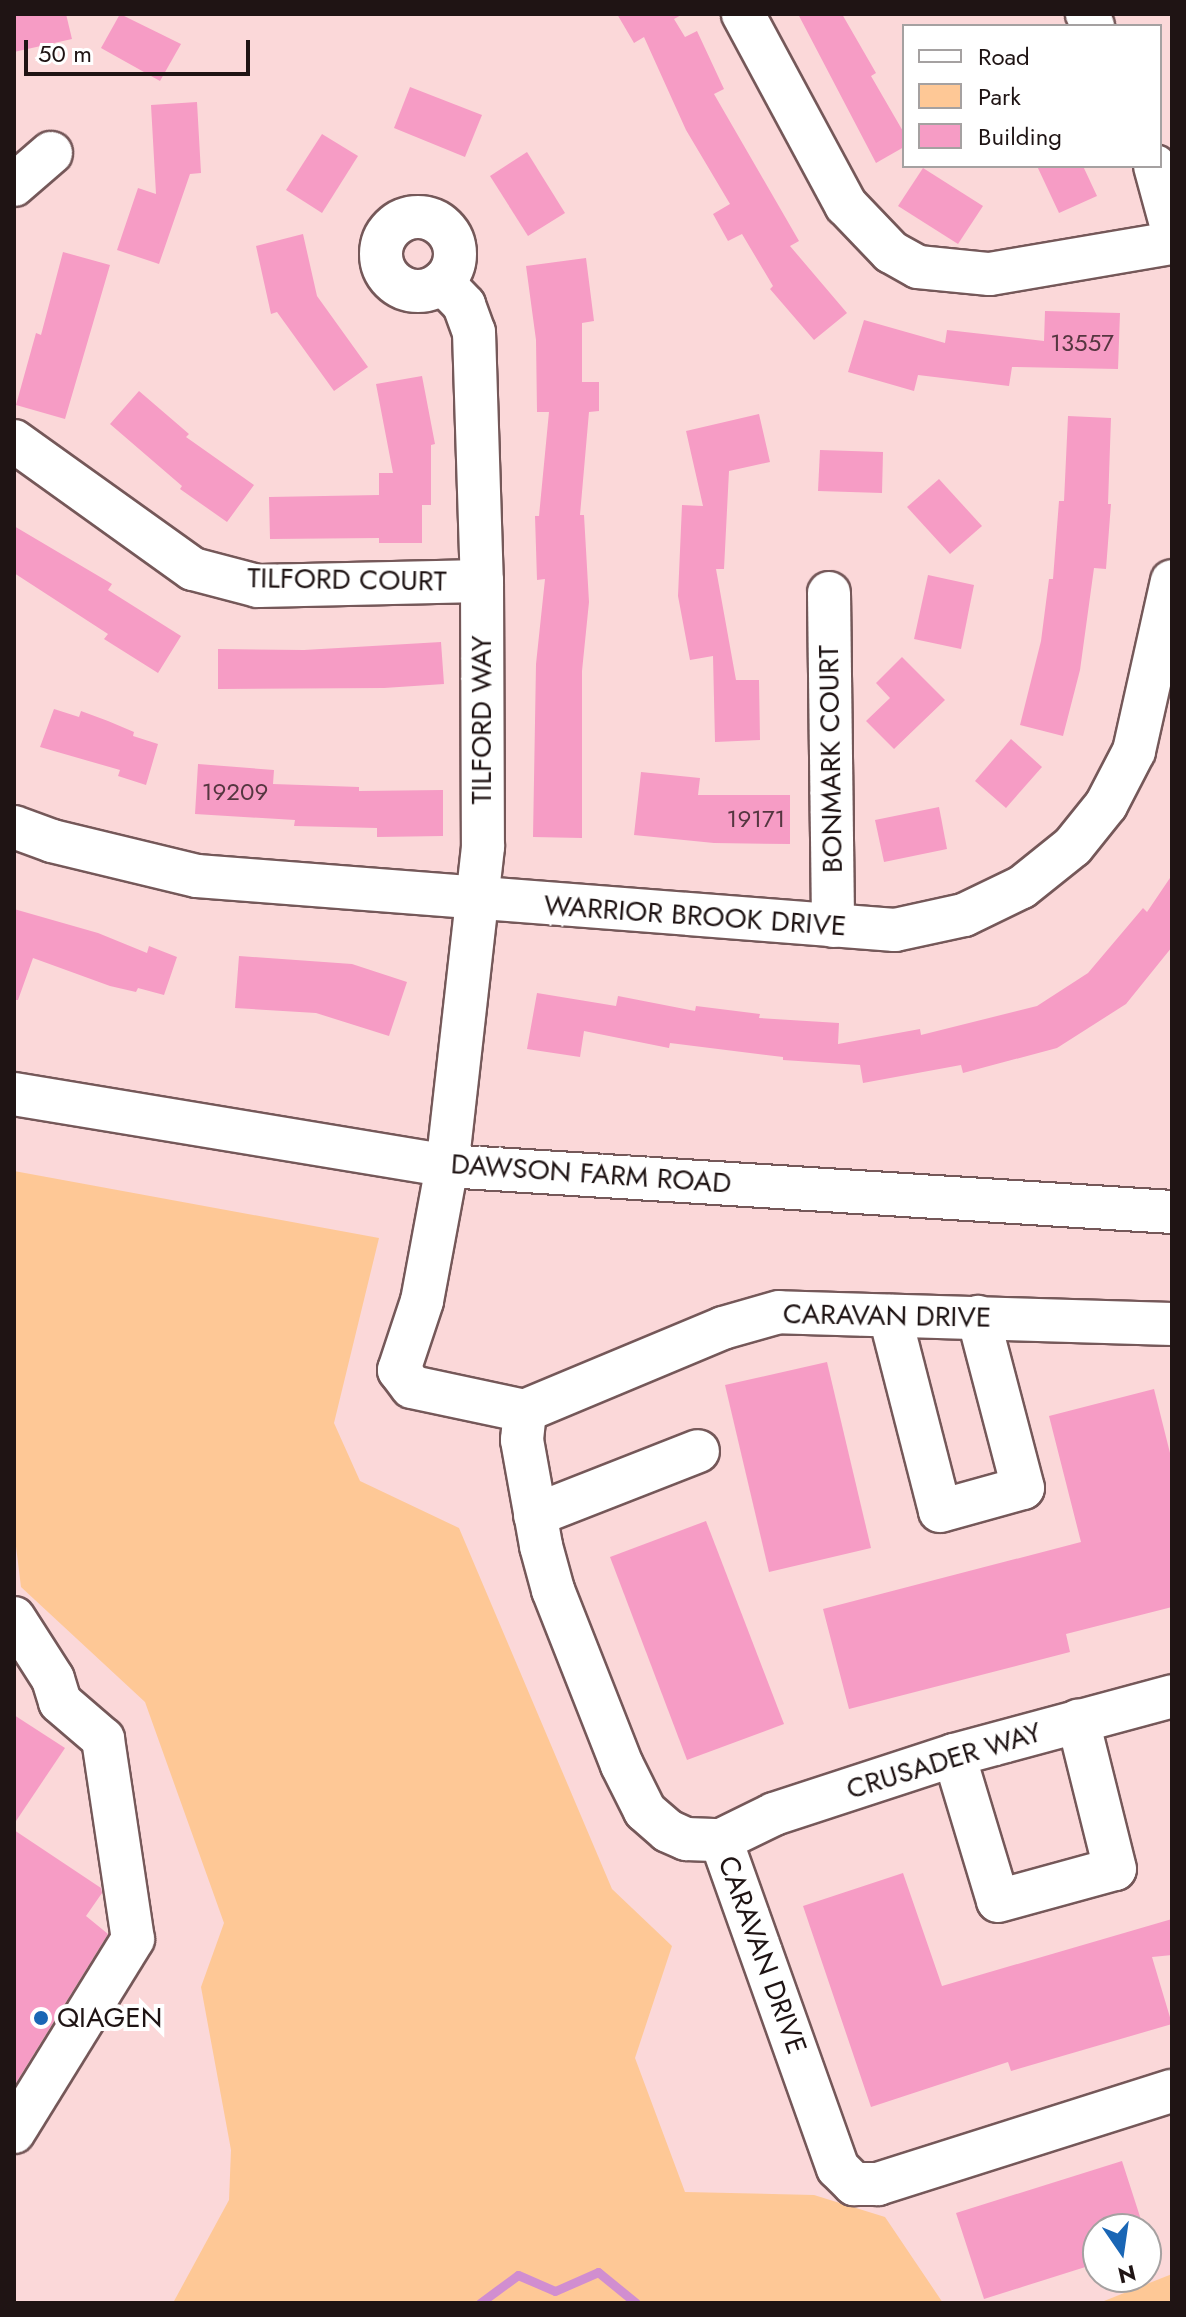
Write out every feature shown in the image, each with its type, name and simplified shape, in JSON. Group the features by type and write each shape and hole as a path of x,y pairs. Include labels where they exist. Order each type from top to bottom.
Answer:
{"street":[{"path":"743,14 846,205 891,252 918,267 990,274 1172,243"},
{"path":"14,185 51,153"},
{"path":"1156,168 1172,228"},
{"name":"TILFORD WAY","path":"442,282 464,305 474,332 482,581 483,847 447,1166"},
{"name":"TILFORD COURT","path":"14,441 193,569 258,586 482,581"},
{"name":"WARRIOR BROOK DRIVE","path":"14,827 52,841 197,876 895,930 964,915 1022,887 1073,846 1106,805 1134,751 1172,581"},
{"name":"BONMARK COURT","path":"829,593 833,926"},
{"name":"DAWSON FARM ROAD","path":"14,1094 447,1166 1172,1212"},
{"path":"447,1166 422,1301 399,1370 412,1387 525,1411"},
{"name":"CARAVAN DRIVE","path":"1172,1324 779,1312 748,1319 525,1411 522,1440 535,1515 553,1590 622,1765 645,1811 668,1831 686,1839 721,1840 838,2168 854,2184 878,2184 1172,2091"},
{"path":"890,1316 940,1511 1023,1488 978,1317"},
{"path":"535,1515 698,1451"},
{"path":"14,1618 53,1679 60,1702 103,1739 133,1939 14,2132"},
{"name":"CRUSADER WAY","path":"721,1840 774,1814 954,1755 1172,1696"},
{"path":"954,1755 998,1901 1115,1869 1078,1721"}],"green space":[{"path":"14,1171 379,1238 334,1423 360,1481 459,1528 612,1889 672,1946 635,2058 685,2192 814,2195 885,2217 943,2303 173,2303 229,2200 231,2150 201,1987 224,1923 145,1702 21,1587 14,1530"},
{"path":"1172,2274 1172,2303 1099,2303 1124,2293 1162,2293 1162,2278"}],"building":[{"path":"14,14 66,14 72,39 14,52"},
{"path":"120,14 181,44 160,81 101,48"},
{"path":"617,14 683,14 674,19 685,37 697,31 724,89 714,94 799,241 790,246 847,313 814,340 770,289 773,286 742,234 728,241 713,214 730,204 686,130 644,37 634,43"},
{"path":"798,14 842,14 876,73 871,76 902,130 902,148 876,163"},
{"path":"410,87 482,115 465,157 394,128"},
{"path":"197,102 201,173 190,174 159,264 117,250 138,188 156,194 151,105"},
{"path":"322,134 358,156 322,213 286,190"},
{"path":"527,152 565,213 528,236 490,176"},
{"path":"923,168 983,206 958,244 898,206"},
{"path":"1038,168 1084,168 1097,196 1059,213"},
{"path":"303,234 317,296 368,367 334,391 277,312 271,314 256,246"},
{"path":"63,252 110,265 65,419 16,405 36,333 41,335"},
{"path":"586,258 594,321 582,323 582,382 599,382 599,411 589,412 580,515 584,515 589,602 582,671 582,838 533,837 536,664 545,579 537,580 535,516 539,516 549,412 537,412 536,340 526,266"},
{"path":"1045,311 1120,313 1118,369 1012,367 1009,386 918,375 914,391 848,372 864,320 945,343 947,330 1044,341"},
{"path":"422,376 435,444 431,445 431,505 422,505 422,543 379,543 379,538 270,539 269,497 379,495 379,473 393,473 376,384"},
{"path":"139,391 189,434 186,437 254,485 227,522 180,489 182,486 110,424"},
{"path":"759,414 770,462 729,471 724,569 716,569 736,680 759,680 760,740 715,742 713,656 690,660 678,596 682,505 703,506 686,431"},
{"path":"1068,416 1111,418 1108,504 1111,504 1106,569 1094,568 1080,670 1063,736 1020,725 1041,641 1049,579 1053,579 1059,501 1064,501"},
{"path":"820,450 883,452 882,493 818,491"},
{"path":"939,479 982,526 950,554 907,507"},
{"path":"14,526 112,584 108,590 181,636 158,673 104,639 108,634 14,573"},
{"path":"928,575 974,585 961,649 914,639"},
{"path":"441,642 444,684 384,688 218,689 218,649 304,650"},
{"path":"902,657 945,700 894,749 866,721 890,698 876,683"},
{"path":"54,709 79,717 81,711 134,732 133,736 158,744 146,785 118,776 120,770 40,747"},
{"path":"1011,739 1042,767 1006,808 975,781"},
{"path":"198,764 274,770 273,784 359,787 359,791 443,790 443,836 377,837 377,828 294,826 295,820 195,814"},
{"path":"641,772 700,778 698,795 790,795 790,844 714,843 634,835"},
{"path":"939,807 947,849 884,862 875,820"},
{"path":"1172,875 1172,947 1126,1004 1057,1048 963,1073 961,1065 863,1083 860,1065 783,1060 783,1057 670,1043 669,1048 584,1031 580,1057 527,1049 537,993 616,1006 618,996 695,1011 696,1006 760,1014 759,1018 839,1023 838,1044 920,1029 921,1035 1037,1006 1088,973 1143,908 1147,912"},
{"path":"14,909 98,933 147,953 149,946 177,957 164,995 138,988 136,992 110,986 33,958 18,1000 14,1000"},
{"path":"239,956 352,964 407,982 389,1036 316,1013 235,1008"},
{"path":"827,1362 871,1548 769,1572 725,1385"},
{"path":"1154,1389 1172,1461 1172,1607 1066,1634 1070,1652 849,1709 823,1609 1081,1542 1049,1416"},
{"path":"706,1521 784,1724 687,1760 610,1557"},
{"path":"14,1715 65,1748 14,1824"},
{"name":"QIAGEN","path":"14,1830 101,1888 102,1893 86,1916 108,1934 14,2086"},
{"path":"903,1873 942,1986 1172,1919 1172,1955 1152,1957 1172,2024 1011,2071 1008,2062 871,2107 803,1906"},
{"path":"1122,2161 1139,2213 1082,2213 1082,2268 984,2299 956,2213"}],"waterway":[{"path":"480,2303 518,2275 555,2291 598,2272 636,2303"}],"place":[{"name":"QIAGEN","path":"41,2018"}]}
